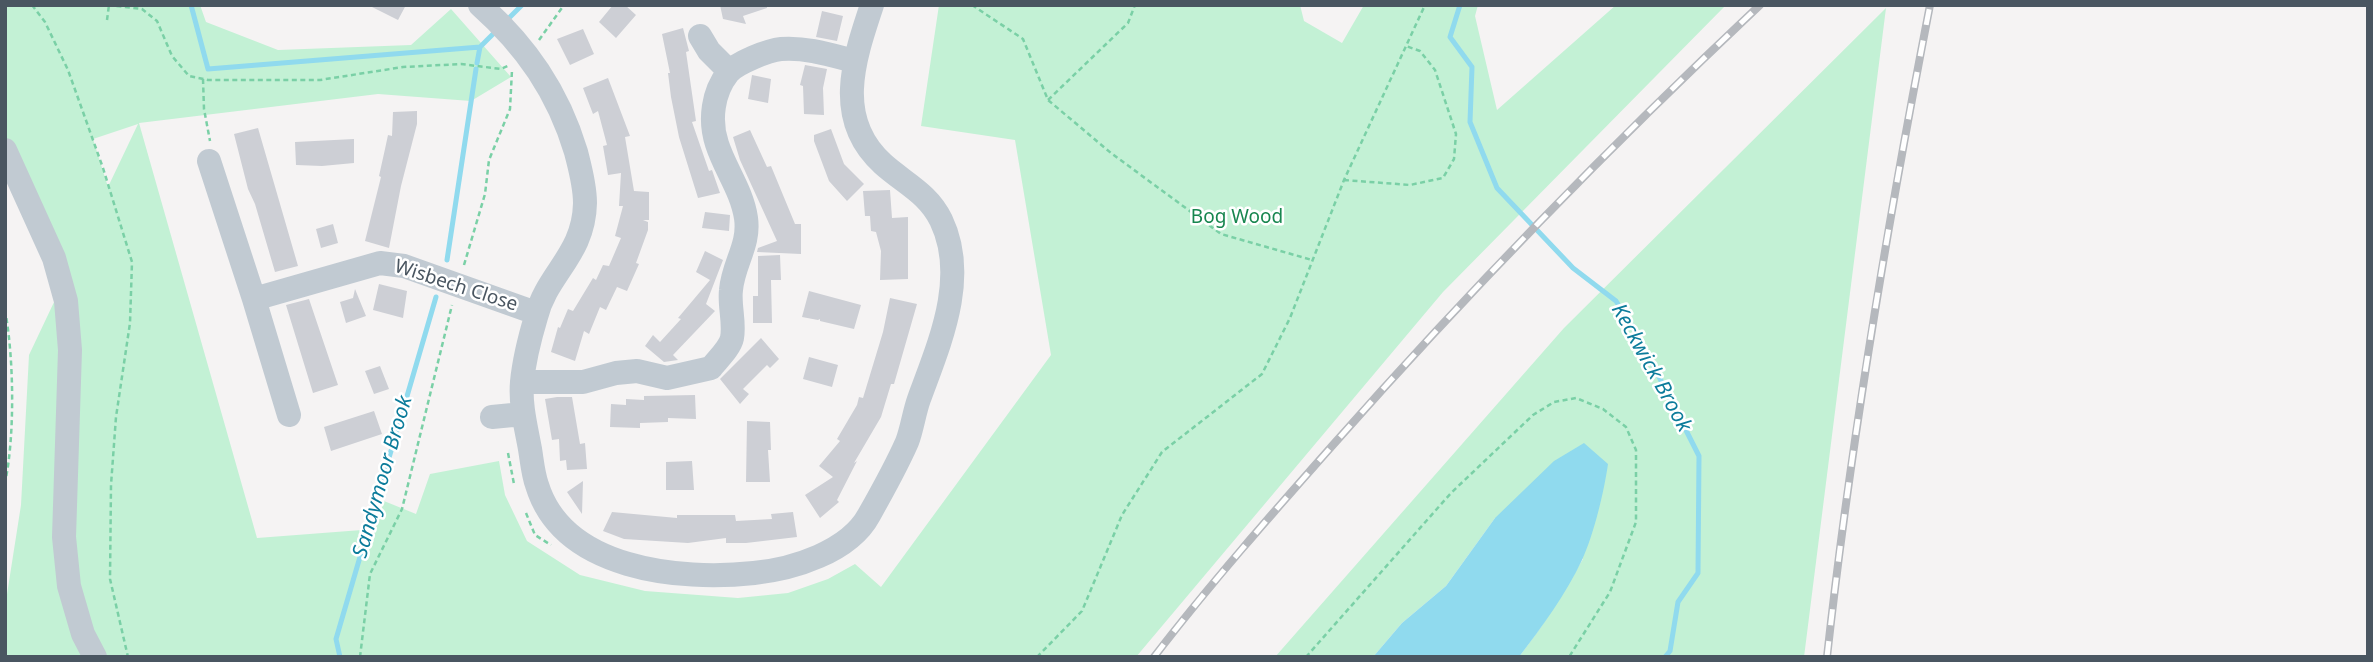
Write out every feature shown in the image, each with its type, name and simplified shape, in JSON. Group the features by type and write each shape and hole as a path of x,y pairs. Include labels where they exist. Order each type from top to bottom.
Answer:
{"street":[{"path":"486,11 522,48 543,76 567,123 582,174 585,200 583,226 575,248 548,288 537,313 522,383 523,414 537,487 552,514 567,533 600,555 645,569 690,575 732,576 774,571 816,558 843,542 867,520 908,440 916,408 946,323 952,272 941,221 925,196 884,165 867,148 853,111 851,92 854,61 872,5"},
{"path":"700,36 709,51 729,71"},
{"path":"522,383 583,383 616,373 637,371 667,378 711,369 732,339 733,275 746,238 742,203 716,142 713,109 719,89 729,71 759,55 780,49 807,50 854,61"},
{"path":"5,150 54,258 66,301 70,350 64,537 69,586 83,634 94,657"},
{"path":"210,154 289,415"},
{"name":"Wisbech Close","path":"254,299 380,263 404,266 537,313"},
{"path":"492,417 523,414"}],"path":[{"path":"32,5 45,22 68,70 103,168 132,262 130,323 116,417 111,485 110,579 128,657"},
{"path":"107,20 109,5 142,9 157,21 172,56 189,76 203,79 320,80 403,67 461,64 501,69 564,5"},
{"path":"972,5 1023,39 1048,100 1111,153 1221,234 1312,260"},
{"path":"1048,100 1128,23 1135,5"},
{"path":"1037,657 1082,611 1122,515 1162,452 1262,373 1290,318 1344,180 1425,5"},
{"path":"1344,180 1410,185 1443,178 1454,159 1457,134 1435,70 1420,51 1406,46"},
{"path":"520,74 522,48"},
{"path":"461,276 485,194 489,159 510,109 522,48"},
{"path":"203,79 210,154"},
{"path":"360,657 370,574 402,509 455,293"},
{"path":"5,310 10,351 12,422 5,483"},
{"path":"1306,657 1451,493 1533,415 1554,402 1576,398 1603,409 1626,427 1636,450 1636,522 1610,592 1569,657"},
{"path":"508,453 511,478 516,489"},
{"path":"526,512 535,535 555,548"}],"green space":[{"name":"Bog Wood","path":"5,5 200,5 206,22 278,50 411,45 451,9 511,77 471,101 378,94 139,123 257,538 375,529 384,501 416,514 430,474 499,461 505,495 527,541 580,575 645,591 738,598 788,593 828,579 855,564 881,587 1051,355 1015,140 921,126 939,5 1300,5 1304,21 1342,43 1364,5 1478,5 1475,16 1497,110 1616,5 1726,5 1443,292 1136,657 5,657 5,607 21,505 29,355 64,281 5,149","holes":["138,124 108,187 93,139"]},
{"path":"1886,8 1804,657 1519,657 1583,559 1495,518 1446,586 1402,623 1373,657 1275,657 1564,328"}],"water":[{"path":"1584,443 1608,464 1594,526 1582,560 1569,585 1519,657 1373,657 1402,623 1446,586 1495,518 1554,461"}],"building":[{"path":"368,5 406,5 398,20"},
{"path":"613,5 625,5 636,15 616,38 599,22"},
{"path":"720,5 767,5 767,8 743,16 746,24 723,19"},
{"path":"822,11 843,16 837,41 816,37"},
{"path":"683,28 689,51 686,52 696,121 692,122 709,171 712,170 720,193 698,198 679,137 662,34"},
{"path":"583,29 594,54 570,65 557,39"},
{"path":"805,65 827,69 823,88 824,115 804,114 803,86 800,85"},
{"path":"752,75 771,79 768,103 748,99"},
{"path":"608,78 630,136 625,137 634,191 649,192 649,220 643,220 648,222 648,230 636,263 639,264 627,291 617,287 606,310 600,307 589,334 584,331 575,361 551,352 558,327 560,328 568,309 573,311 593,278 596,280 603,265 609,266 621,238 615,236 623,206 619,206 621,173 608,175 603,146 607,145 598,111 593,114 583,88"},
{"path":"417,111 417,124 389,248 365,241 388,135 392,136 393,112"},
{"path":"258,128 298,266 275,272 248,189 234,134"},
{"path":"831,129 844,164 864,184 847,201 829,181 814,141 814,135"},
{"path":"750,130 767,167 771,166 795,224 801,224 801,254 757,252 758,248 777,241 740,160 733,137"},
{"path":"354,139 354,163 296,165 295,142"},
{"path":"890,190 892,218 908,217 908,279 880,280 881,251 876,232 871,231 870,216 865,216 863,191"},
{"path":"705,212 730,215 729,231 702,228"},
{"path":"333,224 338,243 321,248 316,229"},
{"path":"705,251 723,260 706,304 715,311 673,355 678,360 664,362 645,346 653,335 660,342 710,280 696,272"},
{"path":"780,255 781,280 771,280 772,323 753,323 753,296 758,296 758,256"},
{"path":"379,284 407,291 403,318 373,310"},
{"path":"355,289 366,316 346,323 340,302 353,298"},
{"path":"809,291 861,305 854,329 802,317"},
{"path":"890,298 917,304 894,384 891,384 881,417 854,463 857,461 837,500 839,502 820,518 805,495 833,477 819,466 840,441 837,439 859,397 863,398 883,332"},
{"path":"309,299 338,385 313,393 286,305"},
{"path":"761,338 779,359 770,368 767,365 743,389 749,394 740,404 720,379"},
{"path":"809,357 838,365 832,387 803,379"},
{"path":"380,366 389,389 374,394 365,371"},
{"path":"695,395 696,419 668,418 668,422 640,423 640,428 610,427 611,404 626,405 626,399 644,400 644,396"},
{"path":"572,397 580,444 585,443 587,469 567,470 566,460 560,461 559,439 552,440 545,399"},
{"path":"374,411 382,434 331,451 324,427"},
{"path":"747,421 770,422 770,482 746,482"},
{"path":"692,461 694,490 666,490 666,462"},
{"path":"583,481 582,514 567,492"},
{"path":"612,512 677,518 677,515 735,515 736,521 772,519 771,514 793,512 797,537 746,543 726,543 726,538 688,543 624,539 603,531"}],"waterway":[{"path":"191,5 208,69 480,47"},
{"name":"Sandymoor Brook","path":"505,22 522,5"},
{"name":"Keckwick Brook","path":"1460,5 1450,37 1472,67 1470,122 1497,188 1573,268 1616,301 1639,337 1699,456 1698,573 1678,602 1670,651 1665,657"},
{"name":"Sandymoor Brook","path":"477,63 480,47 496,31"},
{"name":"Sandymoor Brook","path":"447,260 476,69"},
{"name":"Sandymoor Brook","path":"340,657 336,639 436,297"}],"railway":[{"path":"1154,657 1264,524 1435,332 1594,166 1760,5"},
{"path":"1827,657 1847,494 1872,330 1930,5"}]}
